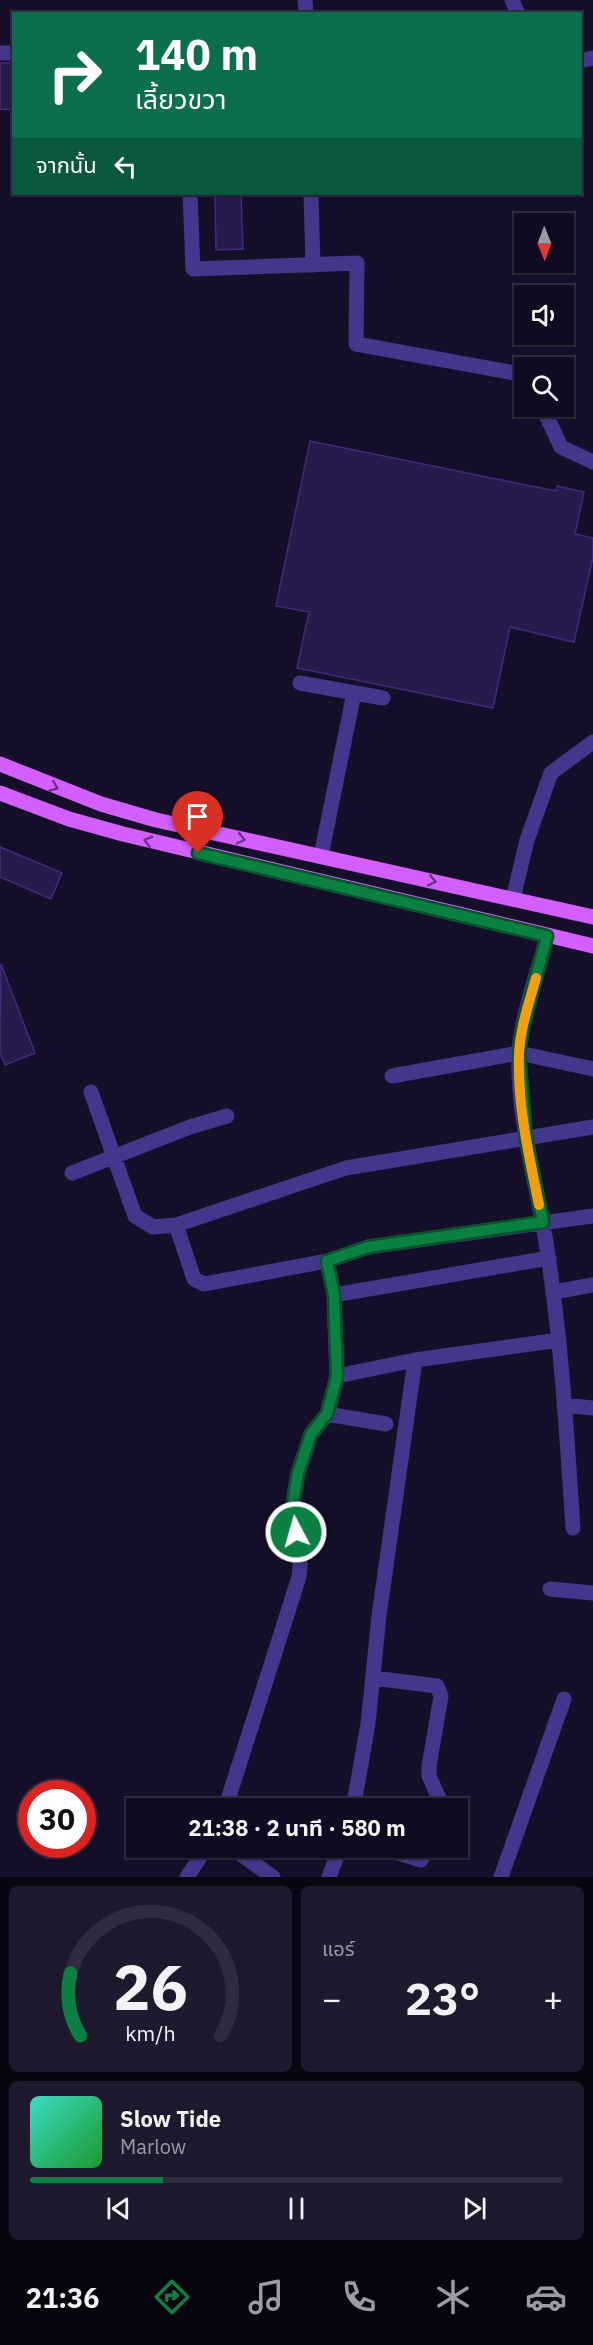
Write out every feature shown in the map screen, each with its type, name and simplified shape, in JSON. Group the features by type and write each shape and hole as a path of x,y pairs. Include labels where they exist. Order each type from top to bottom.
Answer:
{"main road":[{"path":"0,764 53,787 137,815 593,917"},
{"path":"0,793 60,816 123,834 593,946"}],"street":[{"path":"190,195 193,268 357,263 356,344 514,373"},
{"path":"311,195 313,265"},
{"path":"547,417 561,447 593,462"},
{"path":"300,683 383,698"},
{"path":"321,856 354,693"},
{"path":"513,899 527,840 552,773 593,742"},
{"path":"547,936 523,1026 519,1053 526,1139 554,1292 573,1528"},
{"path":"392,1076 519,1053 593,1069"},
{"path":"91,1092 135,1216 153,1227 176,1225 346,1168 593,1127"},
{"path":"72,1173 227,1116"},
{"path":"176,1225 194,1279 204,1284 327,1261 368,1247 593,1216"},
{"path":"334,1295 549,1258"},
{"path":"229,1798 299,1577 301,1555 292,1509 298,1473 311,1434 327,1414 337,1377 334,1295 327,1261"},
{"path":"554,1292 593,1285"},
{"path":"337,1377 415,1360 559,1340"},
{"path":"355,1798 368,1724 379,1616 415,1360"},
{"path":"564,1405 593,1408"},
{"path":"327,1414 386,1424"},
{"path":"550,1589 593,1593"},
{"path":"373,1678 437,1686 441,1696 429,1776 439,1798"},
{"path":"501,1877 564,1699"},
{"path":"187,1877 199,1858"},
{"path":"246,1858 273,1877"},
{"path":"329,1877 336,1858"}],"building":[{"path":"0,63 12,63 12,110 0,109"},
{"path":"215,195 241,195 243,249 216,250"},
{"path":"310,441 556,491 557,486 584,492 575,534 593,538 593,557 574,642 510,627 493,708 297,668 309,612 276,606"},
{"path":"0,847 62,873 51,899 0,877"},
{"path":"1,964 35,1053 5,1065 0,1053"}],"slow traffic":[{"path":"536,978 523,1026 519,1072 526,1139 539,1205"}],"route":[{"path":"198,853 547,936 523,1026 519,1053 526,1139 543,1222 368,1247 327,1261 334,1295 337,1377 327,1414 311,1434 298,1473 292,1509 296,1532"}]}
